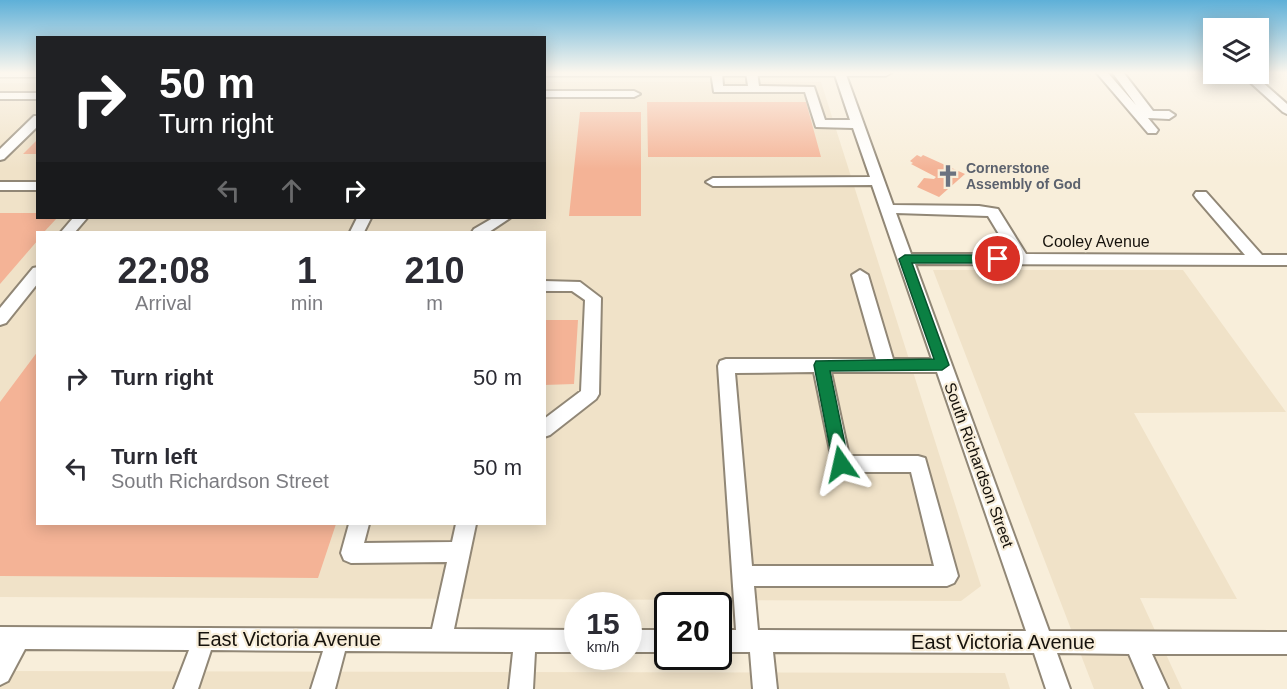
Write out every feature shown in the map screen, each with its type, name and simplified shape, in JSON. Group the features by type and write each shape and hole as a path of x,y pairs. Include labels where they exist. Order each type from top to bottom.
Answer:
{"street":[{"path":"814,104 820,124 857,124"},
{"name":"South Richardson Street","path":"850,104 1058,689"},
{"path":"1129,104 1152,130"},
{"path":"1142,104 1150,115 1169,115"},
{"path":"0,156 36,121"},
{"path":"713,183 877,181"},
{"path":"0,186 36,186"},
{"path":"1201,195 1258,260"},
{"path":"887,208 993,212 1021,259"},
{"path":"69,231 79,219"},
{"path":"481,231 501,219"},
{"name":"Cooley Avenue","path":"905,259 1287,260"},
{"path":"0,319 36,274"},
{"path":"860,275 886,365"},
{"path":"546,286 575,286 593,298 590,394 546,427"},
{"path":"743,576 947,576 918,464 841,464 821,365"},
{"path":"765,689 743,576 726,366 942,365"},
{"path":"359,525 351,553 460,552"},
{"path":"441,640 466,525"},
{"path":"0,673 9,638"},
{"name":"East Victoria Avenue","path":"9,638 564,641"},
{"path":"186,689 204,639"},
{"path":"323,689 337,640"},
{"path":"521,689 525,640"},
{"name":"East Victoria Avenue","path":"732,641 1287,644"},
{"path":"1136,643 1156,689"}],"shaded area":[{"path":"0,104 36,104 36,219 546,219 546,104 828,104 981,586 961,601 732,600 732,592 654,592 654,600 642,600 642,592 564,592 564,599 0,597"},
{"path":"933,270 1183,270 1286,412 1134,413 1237,599 1140,598 1182,689 1094,689"},
{"path":"0,671 1005,673 1010,689 0,689"}],"building":[{"path":"647,104 807,104 821,157 648,157"},
{"path":"580,112 641,112 641,216 569,216"},
{"path":"36,141 36,154 23,154"},
{"name":"Cornerstone Assembly of God","path":"917,155 921,157 923,155 965,174 939,197 917,187 924,178 934,179 936,177 911,164 913,163 910,161"},
{"path":"0,213 36,213 36,219 56,219 45,231 36,231 36,242 0,284"},
{"path":"546,320 578,320 574,384 546,385"},
{"path":"36,354 36,525 336,525 318,578 0,576 0,402"}],"place":[{"name":"Cornerstone Assembly of God","path":"948,176"}],"route":[{"path":"841,464 821,365 942,365 905,259 998,259"}]}
